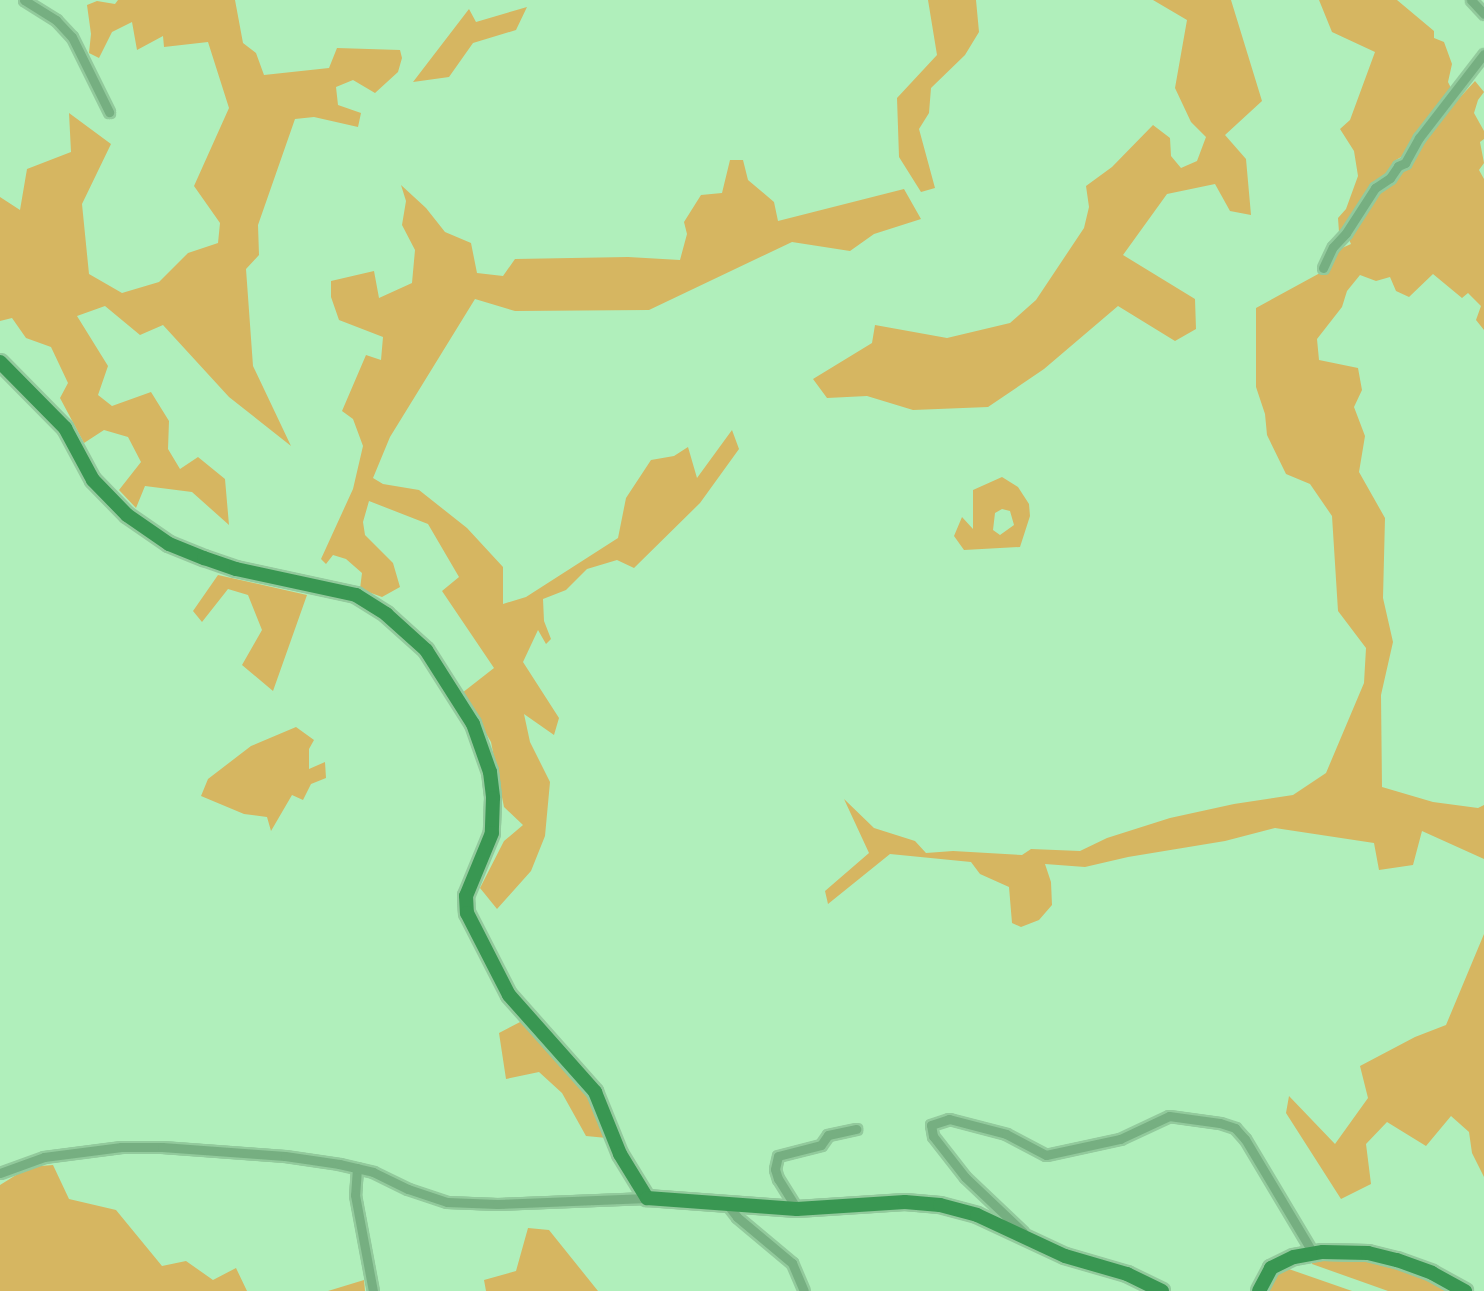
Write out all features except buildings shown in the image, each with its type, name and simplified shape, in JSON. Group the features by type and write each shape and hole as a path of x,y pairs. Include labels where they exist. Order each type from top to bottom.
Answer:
{"street":[{"path":"24,0 56,20 72,37 109,112"},
{"path":"1471,0 1484,14"},
{"path":"1323,268 1333,247 1346,233 1375,188 1390,178 1398,166 1405,164 1419,138 1484,54"},
{"path":"0,362 65,428 93,480 127,515 169,544 236,569 356,595 386,614 426,650 473,724 490,772 493,798 492,833 466,896 467,913 509,995 595,1092 620,1154 647,1198"},
{"path":"1027,1237 965,1178 933,1136 931,1125 949,1119 1006,1134 1046,1155 1120,1139 1169,1116 1220,1123 1235,1128 1245,1139 1312,1252"},
{"path":"797,1209 778,1179 775,1168 778,1156 820,1145 828,1136 855,1130"},
{"path":"0,1173 44,1157 121,1147 162,1147 285,1156 357,1168 373,1172 431,1199 447,1202 497,1204 647,1198 797,1209 905,1202 940,1204 977,1215 1065,1256 1127,1274 1162,1291"},
{"path":"357,1168 355,1195 373,1291"},
{"path":"727,1204 736,1217 792,1263 804,1291"},
{"path":"1259,1291 1271,1268 1294,1257 1312,1252 1368,1253 1397,1260 1432,1273 1465,1291"}],"shaded area":[{"path":"118,0 235,0 243,43 256,53 264,75 329,68 337,48 400,50 402,58 398,72 375,93 353,80 336,87 338,105 361,113 358,127 314,117 295,119 258,225 259,255 246,269 253,366 291,446 229,397 163,325 140,335 105,306 77,316 108,366 98,395 112,406 151,392 169,421 168,449 180,469 198,457 225,479 229,525 192,492 145,486 136,508 119,490 141,462 128,437 104,430 84,443 60,398 68,383 51,347 26,338 12,318 0,321 0,197 20,210 27,169 71,152 69,113 111,144 82,204 89,274 122,293 159,282 188,253 218,243 220,223 194,186 229,108 208,42 164,47 163,36 137,50 132,22 112,32 99,58 89,53 91,34 87,5 97,1 115,4"},
{"path":"928,0 976,0 979,32 965,55 931,88 929,113 919,129 935,188 921,192 899,157 897,98 937,55"},
{"path":"1153,0 1231,0 1262,101 1225,135 1246,159 1251,215 1230,211 1215,184 1167,194 1123,255 1195,299 1196,329 1175,341 1118,306 1044,369 988,407 913,410 867,396 827,398 813,379 872,343 875,325 947,338 1010,323 1036,300 1084,228 1089,207 1086,186 1112,167 1153,125 1170,138 1171,156 1181,168 1197,161 1206,137 1191,122 1175,88 1187,20"},
{"path":"1319,0 1397,0 1434,31 1434,38 1444,42 1452,64 1448,82 1452,90 1408,153 1396,160 1389,176 1360,205 1339,232 1338,218 1346,209 1358,176 1354,151 1340,129 1350,120 1375,52 1332,32"},
{"path":"527,7 516,30 473,43 449,77 413,82 469,9 476,22"},
{"path":"1475,81 1484,92 1478,100 1474,113 1484,131 1484,139 1480,142 1484,163 1479,170 1484,179 1484,330 1476,320 1481,306 1468,293 1462,298 1433,274 1409,297 1396,291 1390,277 1376,281 1360,275 1347,291 1342,307 1317,339 1319,360 1358,368 1362,390 1354,407 1365,436 1359,472 1385,518 1383,598 1393,642 1381,695 1382,787 1433,802 1478,808 1484,805 1484,859 1422,831 1413,865 1379,870 1374,843 1275,828 1225,841 1128,857 1085,867 1045,864 1051,882 1052,905 1039,920 1021,927 1012,923 1009,887 980,874 971,862 890,854 828,904 825,891 869,853 844,799 874,828 915,841 926,853 953,851 1022,855 1031,849 1080,851 1107,838 1170,818 1234,804 1293,795 1326,773 1364,683 1366,648 1338,611 1332,516 1310,484 1286,474 1267,435 1265,414 1256,387 1256,308 1331,267 1335,251 1351,244 1347,235 1376,189"},
{"path":"730,160 743,160 748,180 774,202 778,221 904,189 921,219 874,234 850,251 792,242 649,310 515,311 475,299 390,437 373,478 383,484 419,490 467,528 503,567 503,604 526,597 618,538 626,498 651,460 674,456 688,447 697,478 732,430 739,449 700,503 634,568 617,560 587,569 566,590 543,599 544,621 551,639 546,644 538,630 523,662 559,718 554,735 524,714 530,742 550,782 545,836 531,871 497,909 480,888 504,841 523,825 504,807 491,742 462,693 494,668 442,591 459,577 428,524 369,501 363,522 365,535 393,563 400,587 382,597 360,589 362,573 346,559 333,555 326,564 321,559 353,489 363,446 353,419 342,411 366,355 381,360 383,337 339,320 331,297 331,281 374,271 379,298 412,283 415,250 402,225 406,201 401,185 426,208 445,232 471,243 477,273 503,276 515,259 628,257 680,260 687,234 684,222 701,195 722,193"},
{"path":"1002,477 1018,487 1029,504 1030,516 1020,547 964,550 954,536 962,517 973,529 973,490","holes":["1002,509 1010,511 1014,525 1000,535 993,530 995,513"]},
{"path":"218,575 307,595 273,691 242,665 262,630 248,595 228,589 202,622 193,611"},
{"path":"296,727 314,740 309,749 309,769 325,762 326,778 311,784 303,800 292,795 271,831 267,817 244,814 201,796 208,779 251,746"},
{"path":"1484,934 1484,1177 1472,1153 1469,1132 1451,1116 1426,1146 1387,1122 1366,1144 1371,1184 1341,1199 1286,1113 1289,1096 1335,1144 1368,1098 1360,1066 1415,1037 1446,1025"},
{"path":"522,1021 544,1038 594,1101 607,1138 586,1136 562,1093 539,1072 506,1079 499,1033"},
{"path":"53,1165 69,1199 116,1210 162,1266 186,1261 213,1280 236,1268 247,1291 0,1291 0,1185 29,1167"},
{"path":"528,1228 549,1230 598,1291 486,1291 484,1280 516,1271"},
{"path":"1314,1256 1396,1262 1456,1291 1388,1291 1312,1264"},
{"path":"1283,1267 1352,1291 1266,1291 1274,1273"},
{"path":"364,1280 365,1291 328,1291"}]}
